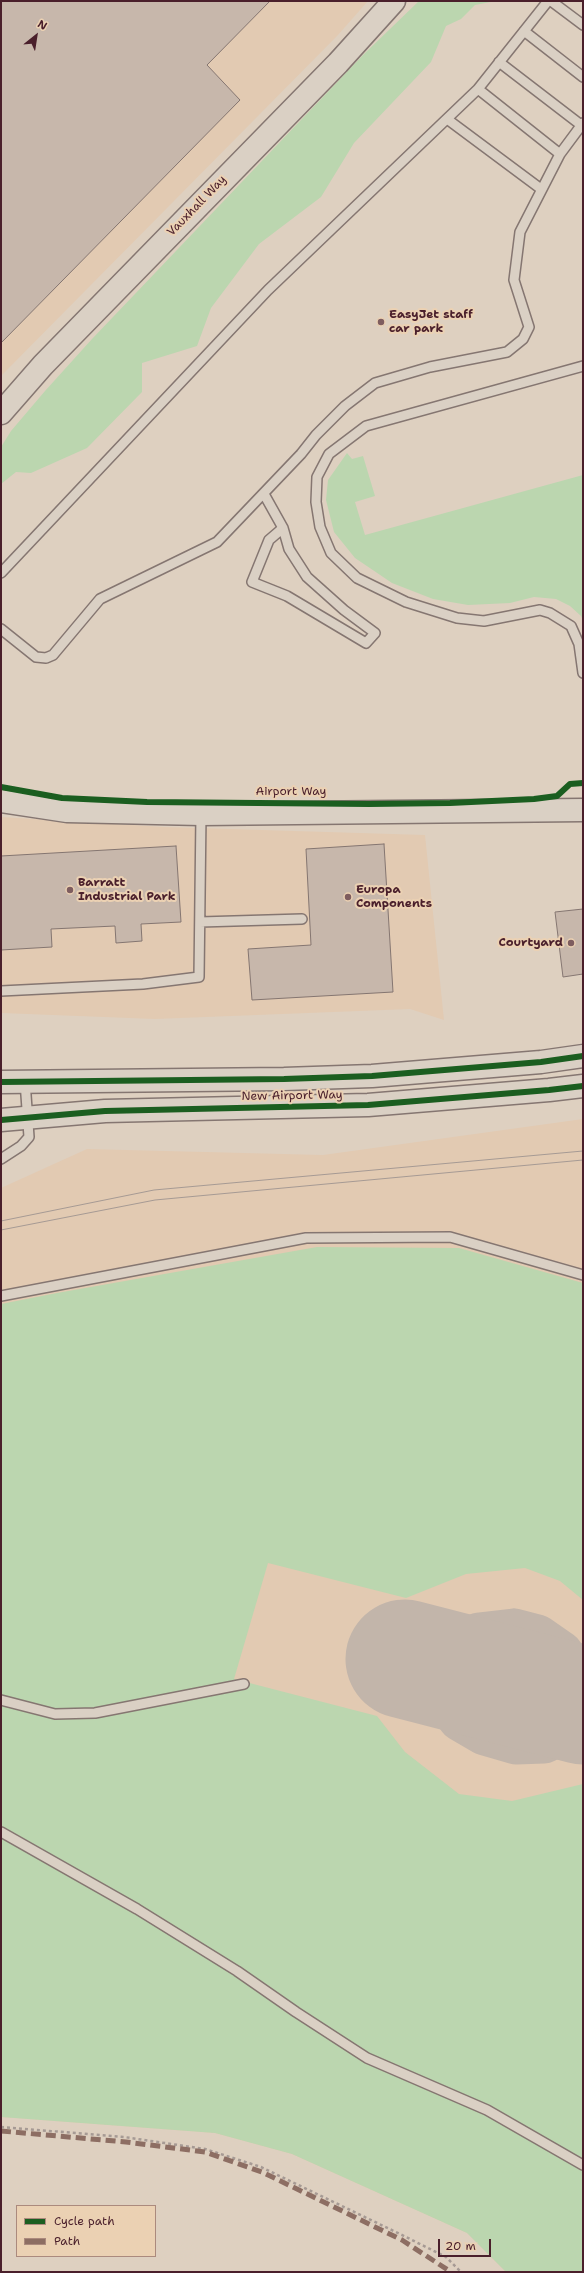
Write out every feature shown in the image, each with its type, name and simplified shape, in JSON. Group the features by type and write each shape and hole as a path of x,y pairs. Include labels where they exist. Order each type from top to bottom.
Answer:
{"main road":[{"name":"Vauxhall Way","path":"1,413 43,365 338,63 394,1"},
{"name":"Airport Way","path":"1,801 67,811 201,814 583,810"},
{"name":"New Airport Way","path":"1,1082 291,1079 441,1070 541,1062 583,1056"},
{"name":"New Airport Way","path":"1,1120 105,1111 368,1105 583,1086"}],"lane":[{"path":"1,573 268,290 478,89 550,1 583,25"},
{"path":"524,31 583,77"},
{"path":"1,629 36,657 46,658 53,655 100,599 211,545 264,494 340,411 375,383 438,366 506,352 523,339 529,327 514,280 520,232 560,154 582,124 499,62"},
{"path":"478,89 560,154"},
{"path":"446,119 541,189"},
{"path":"583,366 366,426 329,454 317,477 316,502 320,527 331,553 357,578 406,602 457,618 484,621 540,610 550,613 571,626 579,644 583,673"},
{"path":"264,494 283,528 289,549 307,577 344,610 375,633 366,643 287,596 252,582 269,540 283,528"},
{"path":"1,991 143,984 199,977 201,814"},
{"path":"200,922 302,919"},
{"path":"1,1158 21,1146 29,1137 25,1081"},
{"path":"1,1296 306,1238 450,1237 583,1275"},
{"path":"1,1700 55,1714 95,1713 244,1684"},
{"path":"1,1832 137,1909 231,1967 296,2012 361,2054 394,2070 487,2110 583,2165"}],"path":[{"path":"1,2127 124,2137 205,2148 261,2167 400,2234 446,2257 461,2272"}],"shaded area":[{"path":"1,1 368,1 338,35 1,376"},
{"name":"Barratt Industrial Park","path":"1,817 164,827 425,835 444,1020 410,1009 155,1019 1,1013"},
{"path":"583,1119 583,2272 506,2272 467,2233 292,2154 215,2133 1,2117 1,1188 87,1149 323,1155"}],"green space":[{"path":"419,1 496,1 475,5 461,19 446,26 431,62 354,143 321,197 259,244 211,308 197,346 142,363 142,392 87,448 31,473 16,472 1,484 1,447 11,431 45,391 92,339 363,55"},
{"path":"347,453 352,459 363,456 375,496 355,502 365,535 583,475 583,621 581,616 570,606 556,599 534,597 510,603 468,605 433,599 392,583 355,558 334,532 326,500 328,480"},
{"path":"317,1247 459,1248 583,1283 583,1600 560,1581 525,1568 466,1574 406,1598 268,1563 234,1679 377,1716 405,1752 459,1794 512,1801 583,1784 583,2272 506,2272 467,2233 292,2154 215,2133 1,2117 1,1304"}],"building":[{"path":"1,1 270,1 207,65 240,100 1,343"},
{"name":"Europa Components","path":"384,844 393,992 252,1000 248,949 311,945 306,849"},
{"name":"Barratt Industrial Park","path":"176,846 181,922 141,924 142,941 116,943 115,926 51,929 52,947 1,950 1,856"},
{"name":"Courtyard","path":"583,909 583,974 563,977 555,912"}],"taxiway":[{"path":"514,1632 537,1638 560,1654 580,1685 582,1704 569,1727 544,1740 516,1741 485,1732 461,1718 441,1688 437,1667 456,1647 479,1636 514,1632"}],"runway":[{"path":"405,1659 583,1705"}],"tram line":[{"path":"1,1221 154,1190 583,1151"},
{"path":"1,1230 155,1200 583,1160"}],"marked path":[{"path":"1,2131 126,2142 205,2152 262,2172 402,2240 451,2272"}],"cycle path":[{"path":"1,787 62,798 147,802 369,804 450,803 534,799 557,796 570,784 583,783"},
{"path":"1,1082 284,1079 372,1076 541,1062 583,1056"},
{"path":"1,1120 105,1111 368,1105 583,1086"}],"place":[{"name":"EasyJet staff car park","path":"381,322"},
{"name":"Barratt Industrial Park","path":"70,890"},
{"name":"Europa Components","path":"348,897"},
{"name":"Courtyard","path":"571,943"}]}
